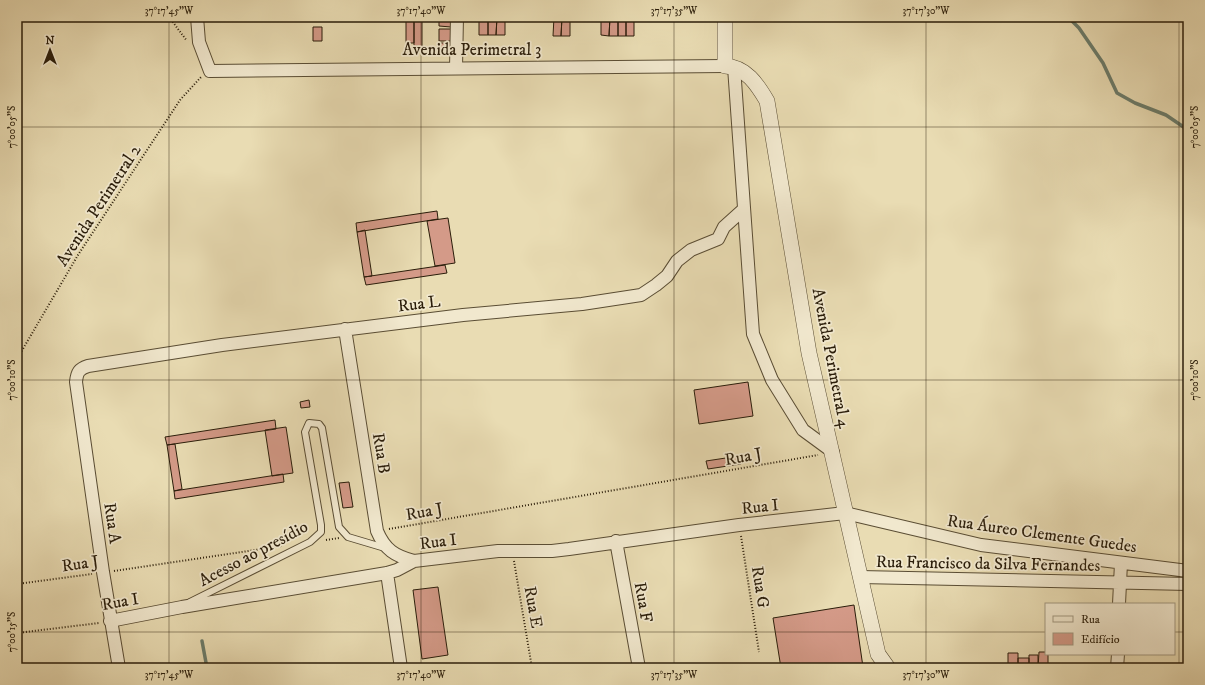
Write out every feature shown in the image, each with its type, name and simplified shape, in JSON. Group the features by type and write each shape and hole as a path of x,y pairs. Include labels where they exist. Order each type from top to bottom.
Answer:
{"street":[{"path":"197,17 199,42 210,71"},
{"path":"456,68 457,17"},
{"path":"725,17 744,209 753,334 772,380 803,430 833,452"},
{"path":"729,66 734,17"},
{"name":"Avenida Perimetral 3","path":"210,71 729,66"},
{"name":"Avenida Perimetral 4","path":"729,66 751,78 767,101 809,353 821,409 833,452 845,513 879,661"},
{"name":"Rua L","path":"76,382 77,373 81,368 166,353 463,315 582,304 641,295 656,286 667,276 677,261 691,250 718,239 724,227 744,209"},
{"name":"Rua B","path":"346,330 377,532 386,549"},
{"name":"Rua A","path":"76,382 110,621 119,668"},
{"name":"Rua I","path":"110,621 182,607 387,573 397,570 414,561 512,550 552,551 739,525 845,513"},
{"name":"Rua Áureo Clemente Guedes","path":"845,513 981,545 1188,571"},
{"name":"Rua F","path":"616,541 639,668"},
{"path":"386,549 393,554 414,561"},
{"path":"1119,603 1121,563"},
{"path":"387,573 401,668"},
{"name":"Rua Francisco da Silva Fernandes","path":"860,577 1188,584"},
{"path":"1117,668 1118,655"},
{"path":"879,661 888,668"}],"lane":[{"name":"Acesso ao presídio","path":"182,607 207,592 310,542 321,532 305,432 309,423 319,424 322,428 336,520 342,532 348,537"},
{"path":"348,537 386,549"}],"path":[{"name":"Avenida Perimetral 2","path":"17,359 78,255 176,106 190,88 210,71"},
{"name":"Rua J","path":"377,532 833,452"},
{"name":"Rua G","path":"739,525 759,652"},
{"path":"310,542 348,537"},
{"name":"Rua J","path":"17,584 287,546"},
{"name":"Rua E","path":"512,550 532,668"},
{"name":"Rua I","path":"17,634 110,621"}],"building":[{"path":"406,17 414,17 414,43 406,43"},
{"path":"439,17 451,17 451,27 439,26"},
{"path":"479,17 488,17 488,35 479,35"},
{"path":"488,17 497,17 496,35 488,35"},
{"path":"497,17 505,17 505,35 496,35"},
{"path":"554,17 562,17 561,36 553,36"},
{"path":"562,17 570,17 570,36 561,36"},
{"path":"601,17 610,17 609,36 601,35"},
{"path":"610,17 618,17 618,36 609,36"},
{"path":"618,17 626,17 626,36 618,36"},
{"path":"626,17 634,17 634,36 626,36"},
{"path":"414,19 422,19 422,47 414,47"},
{"path":"313,27 322,27 322,41 313,41"},
{"path":"439,29 451,29 451,41 439,41"},
{"path":"439,43 451,43 451,54 439,54"},
{"path":"437,211 438,219 357,232 356,223"},
{"path":"448,218 455,263 435,266 427,221"},
{"path":"365,230 372,276 364,277 357,232"},
{"path":"445,265 447,273 366,285 364,277"},
{"path":"748,382 753,416 699,424 694,390"},
{"path":"309,400 310,407 301,408 300,402"},
{"path":"275,420 276,429 167,445 165,437"},
{"path":"286,427 293,473 272,476 265,430"},
{"path":"175,444 182,489 174,491 167,445"},
{"path":"739,456 741,464 708,469 706,461"},
{"path":"283,474 284,482 175,499 174,491"},
{"path":"349,482 353,507 343,508 339,483"},
{"path":"438,587 448,655 422,659 413,590"},
{"path":"854,605 863,667 781,668 773,618"},
{"path":"1039,652 1045,652 1045,655 1048,655 1048,668 1038,668"},
{"path":"1008,653 1018,653 1018,668 1008,668"},
{"path":"1029,655 1038,655 1038,668 1029,668"},
{"path":"1018,658 1029,658 1029,668 1018,668"}],"waterway":[{"path":"1068,17 1079,28 1103,63 1117,93 1135,103 1166,115 1188,130"},
{"path":"202,641 207,668"}]}
